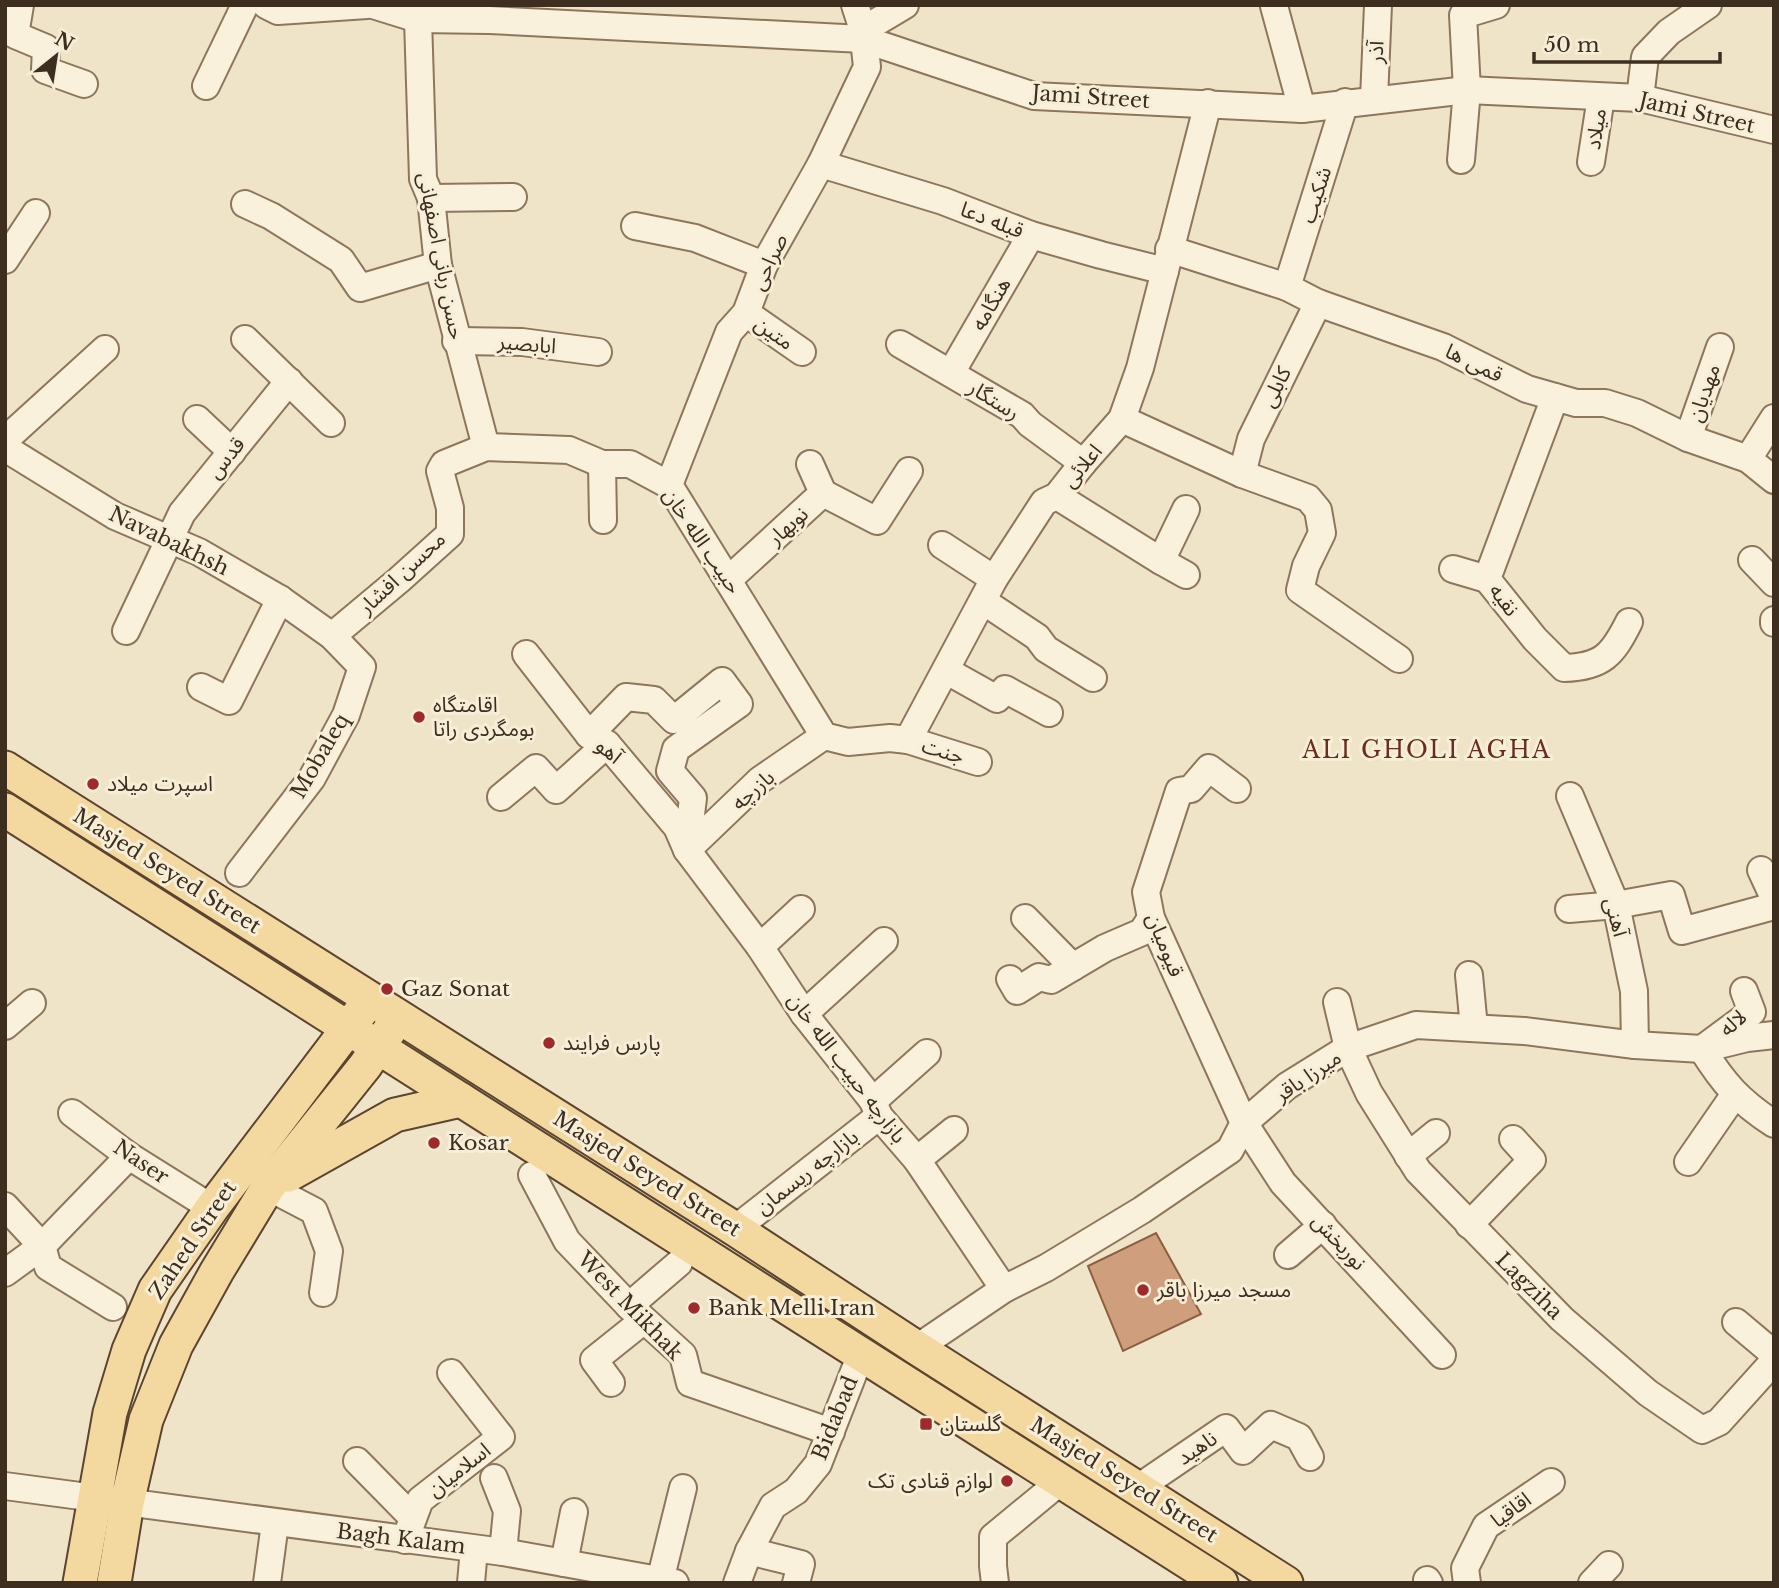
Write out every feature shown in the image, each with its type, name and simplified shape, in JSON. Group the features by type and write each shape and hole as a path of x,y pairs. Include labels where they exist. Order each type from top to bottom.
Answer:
{"main road":[{"name":"Masjed Seyed Street","path":"5,768 735,1229 1286,1583"},
{"name":"Masjed Seyed Street","path":"5,810 1221,1583"},
{"name":"Zahed Street","path":"80,1583 110,1412 129,1350 155,1290 212,1208 369,1000"},
{"name":"Zahed Street","path":"114,1583 127,1503 146,1420 176,1345 217,1270 268,1187 398,1017"},
{"path":"268,1187 339,1144 395,1115 461,1100"}],"street":[{"path":"20,5 15,35 46,48 45,70 84,84"},
{"path":"206,86 245,5"},
{"path":"266,5 278,11 367,5"},
{"name":"Jami Street","path":"373,5 418,19 496,13 860,25 1034,96 1302,109 1467,90 1640,97 1774,130"},
{"path":"860,25 905,5"},
{"name":"آذر","path":"1374,99 1378,5"},
{"path":"1461,160 1467,90 1463,15 1496,5"},
{"path":"1274,6 1302,109"},
{"path":"1640,97 1646,57 1669,32 1702,7"},
{"name":"حسن ربانی اصفهانی","path":"418,19 423,179 431,198 438,265 486,447"},
{"name":"صراحی","path":"669,485 729,332 746,313 764,265 821,164 867,67 860,25"},
{"name":"میلاد","path":"1591,162 1601,97"},
{"name":"شکیب","path":"1287,287 1345,102"},
{"name":"اعلائی","path":"908,740 989,590 1044,502 1057,496 1122,419 1140,368 1208,103"},
{"name":"قبله دعا","path":"821,164 943,201 1031,235 1101,255 1167,260"},
{"path":"431,198 513,197"},
{"path":"245,204 271,216 341,260 360,288 438,265"},
{"path":"5,260 36,213"},
{"path":"635,226 695,238 764,265"},
{"name":"هنگامه","path":"951,373 1031,235"},
{"name":"قمی ها","path":"1167,260 1287,287 1318,303 1444,346 1527,389 1576,403 1605,403 1637,413 1688,438 1748,459 1774,480"},
{"name":"کابلی","path":"1242,474 1251,439 1318,303"},
{"name":"متین","path":"746,313 802,352"},
{"path":"245,339 331,423"},
{"name":"ابابصیر","path":"456,341 522,342 598,352"},
{"name":"رستگار","path":"900,344 1022,415 1030,424 1083,463"},
{"name":"مهدیان","path":"1688,438 1720,347"},
{"path":"9,454 105,349"},
{"name":"قدس","path":"126,631 182,513 289,381"},
{"name":"نقیه","path":"1555,397 1487,579 1535,639 1564,668 1585,668 1615,650 1629,622"},
{"path":"1748,459 1774,418"},
{"path":"197,419 232,452"},
{"path":"1122,419 1242,474 1308,498 1318,510 1322,533 1306,566 1300,590 1399,659"},
{"name":"حبیب الله خان","path":"486,447 569,450 602,464 630,464 669,485 728,580 836,739"},
{"name":"محسن افشار","path":"332,636 400,580 450,534 450,508 440,471 444,464 486,447"},
{"name":"Navabakhsh","path":"9,454 116,516 199,552 280,600 332,636"},
{"path":"602,464 603,520"},
{"name":"نوبهار","path":"728,580 823,494 810,464"},
{"path":"823,494 877,521 909,471"},
{"path":"1057,496 1186,575"},
{"path":"1161,561 1186,509"},
{"path":"942,545 1037,637 1046,649 1093,678"},
{"path":"1752,559 1774,583"},
{"path":"1453,569 1487,579"},
{"path":"201,687 229,701 280,600"},
{"name":"Mobaleq","path":"239,873 312,778 346,715 362,667 332,636"},
{"name":"آهو","path":"526,654 598,740 677,827 687,850"},
{"path":"947,671 997,699 1005,689 1049,713"},
{"path":"501,797 536,768 556,790 598,740 626,697 654,700 674,720 722,681 739,704 676,749 670,772 692,798 687,850"},
{"path":"836,739 908,740"},
{"name":"بازرچه","path":"687,850 760,780 836,739"},
{"name":"جنت","path":"908,740 978,762"},
{"name":"قیومیان","path":"1237,789 1209,768 1191,789 1179,791 1146,892 1151,918 1244,1123"},
{"name":"آهنی","path":"1570,796 1616,905 1634,990 1635,1045"},
{"name":"بازارچه حبیب الله خان","path":"687,850 760,947 803,1014 917,1160 1004,1289"},
{"path":"1762,870 1774,898"},
{"path":"1569,909 1616,905 1671,895 1682,930 1774,906"},
{"path":"760,947 801,909"},
{"path":"1025,918 1073,967"},
{"path":"1010,979 1017,991 1039,977 1051,980 1105,948 1142,932 1151,918"},
{"path":"803,1014 884,941"},
{"path":"1469,975 1474,1028"},
{"name":"لاله","path":"1702,1049 1752,1012 1744,991"},
{"name":"Lagziha","path":"1337,1002 1349,1048 1369,1093 1418,1171 1562,1319 1648,1393 1702,1430 1719,1422 1768,1379"},
{"path":"5,1026 32,1003"},
{"name":"میرزا باقر","path":"917,1348 1004,1289 1046,1268 1142,1210 1230,1150 1244,1123 1287,1086 1349,1048 1416,1025 1702,1049 1747,1038 1774,1035"},
{"path":"1702,1049 1721,1080 1746,1106 1774,1124"},
{"name":"بازارچه ریسمان","path":"735,1229 876,1108 928,1054"},
{"path":"1688,1162 1735,1094"},
{"name":"Naser","path":"72,1113 129,1156 212,1208"},
{"name":"نوربخش","path":"1244,1123 1283,1184 1442,1355"},
{"path":"917,1160 954,1130"},
{"path":"1408,1156 1436,1133"},
{"path":"1469,1225 1532,1160 1513,1139"},
{"path":"5,1273 42,1246 129,1156"},
{"name":"West Mikhak","path":"533,1175 567,1241 637,1313 683,1355 690,1383 831,1432"},
{"path":"268,1187 314,1211 329,1251 323,1293"},
{"path":"5,1206 42,1246 48,1267 113,1307"},
{"path":"1288,1255 1323,1225"},
{"path":"611,1383 594,1360 680,1263"},
{"path":"1736,1322 1774,1354"},
{"name":"Bidabad","path":"737,1583 748,1551 773,1506 796,1491 818,1464 861,1354"},
{"name":"اسلامیان","path":"410,1529 420,1500 501,1437 451,1373"},
{"name":"ناهید","path":"1138,1488 1226,1428 1243,1451 1271,1425 1298,1437 1310,1457"},
{"path":"357,1461 410,1529"},
{"path":"494,1478 507,1511 503,1552"},
{"path":"995,1583 993,1536 1061,1481"},
{"name":"اقاقیا","path":"1468,1583 1465,1568 1486,1526 1551,1482"},
{"path":"5,1486 94,1499"},
{"path":"667,1582 683,1488"},
{"name":"Bagh Kalam","path":"94,1499 275,1523 410,1529 474,1549 667,1582"},
{"path":"564,1563 574,1512"},
{"path":"268,1583 275,1523"},
{"path":"471,1583 474,1549"},
{"path":"748,1551 801,1564 796,1583"}],"building":[{"name":"مسجد میرزا باقر","path":"1156,1233 1201,1314 1123,1351 1088,1266"}],"place":[{"name":"اقامتگاه بومگردی راتا","path":"419,717"},
{"name":"اسپرت میلاد","path":"93,784"},
{"name":"Gaz Sonat","path":"387,989"},
{"name":"پارس فرایند","path":"549,1043"},
{"name":"Kosar","path":"434,1143"},
{"name":"مسجد میرزا باقر","path":"1143,1290"},
{"name":"Bank Melli Iran","path":"694,1308"},
{"name":"گلستان","path":"926,1424"},
{"name":"لوازم قنادی تک","path":"1007,1481"}],"district":[{"name":"ALI GHOLI AGHA","path":"1427,750"}]}
